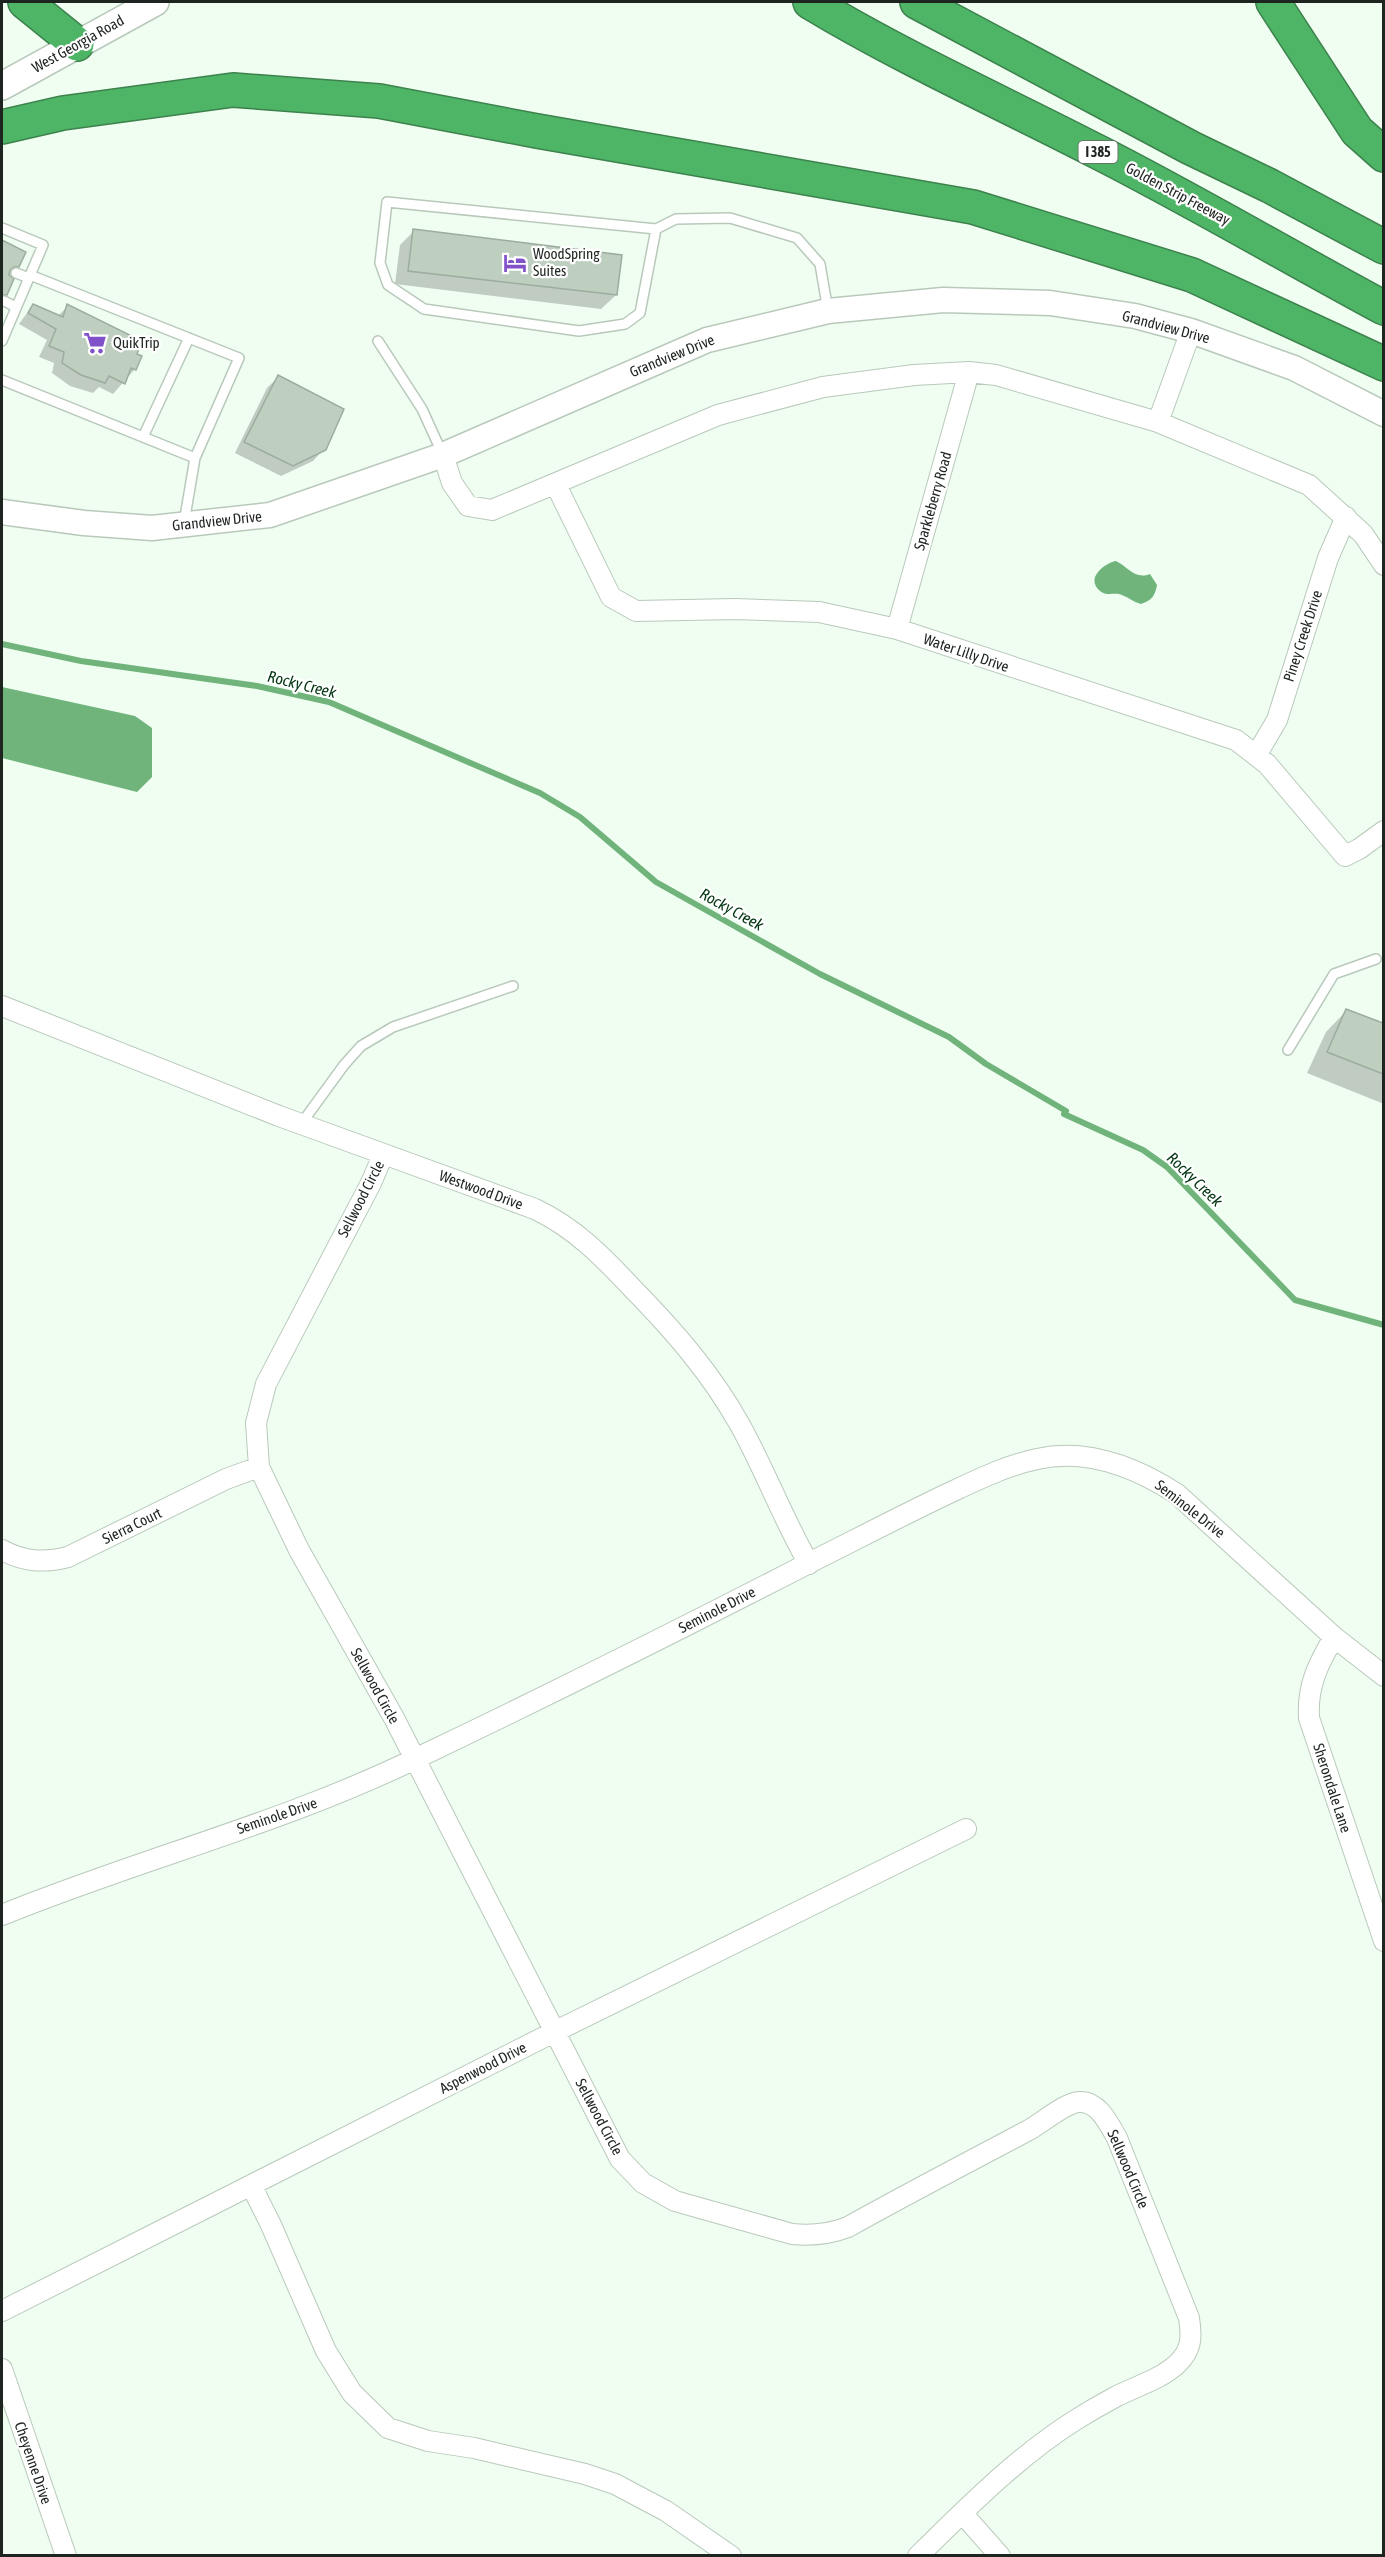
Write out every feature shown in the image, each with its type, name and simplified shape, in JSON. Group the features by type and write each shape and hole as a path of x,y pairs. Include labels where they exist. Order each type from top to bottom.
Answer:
{"highway":[{"path":"25,2 77,44"},
{"name":"Golden Strip Freeway","path":"810,2 960,84 1101,153 1268,242 1383,308"},
{"path":"917,2 1383,247"},
{"path":"1273,2 1358,131 1383,155"},
{"path":"2,127 63,112 233,90 379,101 973,207 1192,275 1383,364"}],"main road":[{"name":"West Georgia Road","path":"2,86 155,2"}],"street":[{"name":"Grandview Drive","path":"2,512 84,523 152,528 270,515 443,454 707,340 828,311 944,300 1050,303 1135,316 1191,331 1294,368 1383,414"},
{"path":"1158,422 1191,331"},
{"path":"443,454 452,483 468,506 492,510 718,415 823,387 914,375 969,372 996,375 1158,422 1309,485 1363,534 1383,565"},
{"name":"Sparkleberry Road","path":"897,629 969,372"},
{"name":"Water Lilly Drive","path":"556,485 611,597 636,611 735,609 819,612 897,629 1236,740 1257,753 1345,856 1359,849 1383,831"},
{"name":"Piney Creek Drive","path":"1257,753 1277,720 1328,558 1346,517"},
{"name":"Westwood Drive","path":"2,1006 301,1124 535,1209 568,1227 597,1251 676,1334 714,1382 741,1427 793,1537 809,1564"},
{"name":"Sellwood Circle","path":"383,1155 371,1183 266,1384 256,1423 259,1467 299,1550 415,1760 620,2159 643,2183 675,2201 792,2235 808,2236 836,2232 848,2227 1029,2130 1072,2104 1090,2103 1102,2114 1117,2138 1189,2318 1191,2344 1183,2358 1167,2372 1116,2396 1076,2420 1023,2458 918,2556"},
{"name":"Seminole Drive","path":"2,1915 324,1800 415,1760 996,1471 1043,1458 1092,1459 1137,1472 1177,1494 1334,1637 1383,1676"},
{"name":"Sierra Court","path":"2,1550 25,1560 45,1562 68,1557 226,1479 259,1467"},
{"name":"Sherondale Lane","path":"1334,1637 1320,1660 1310,1684 1309,1718 1383,1941"},
{"name":"Aspenwood Drive","path":"2,2311 554,2032 966,1829"},
{"path":"251,2185 326,2351 352,2392 388,2428 428,2441 496,2453 585,2474 615,2484 666,2511 731,2556"},
{"name":"Cheyenne Drive","path":"2,2369 66,2556"},
{"path":"962,2513 1000,2556"}],"lane":[{"path":"656,229 640,313 625,324 579,331 423,309 388,285 380,262 387,202 656,229 676,219 730,218 797,238 820,264 828,311"},
{"path":"2,228 43,245 3,335"},
{"path":"16,273 29,276 239,358 195,458 184,525"},
{"path":"4,302 16,307"},
{"path":"143,437 189,338"},
{"path":"378,341 422,409 443,454"},
{"path":"2,380 195,458"},
{"path":"1288,1050 1334,975 1376,959"},
{"path":"301,1124 344,1065 361,1046 393,1026 513,986"}],"shaded area":[{"path":"1116,561 1136,574 1150,574 1157,585 1150,599 1141,604 1122,595 1100,591 1094,582 1095,577 1102,568"},
{"path":"2,687 135,716 152,728 152,777 137,792 2,758"}],"building":[{"name":"WoodSpring Suites","path":"413,229 622,255 617,295 408,271"},
{"path":"2,240 26,252 19,267 10,270 9,275 14,279 7,295 2,295"},
{"name":"QuikTrip","path":"33,304 63,317 67,304 142,341 137,354 142,356 136,370 131,368 125,384 109,376 105,383 81,375 62,363 64,352 49,346 56,329 28,313"},
{"path":"278,375 344,409 326,450 293,466 244,442"},
{"path":"1346,1009 1383,1023 1383,1074 1327,1052"}],"waterway":[{"name":"Rocky Creek","path":"2,644 81,661 257,686 329,702 540,793 580,817 656,882 820,974 949,1037 986,1064 1066,1111 1064,1114 1143,1150 1167,1167 1295,1300 1384,1325"}],"place":[{"name":"WoodSpring Suites","path":"515,263"},
{"name":"QuikTrip","path":"95,343"}]}
